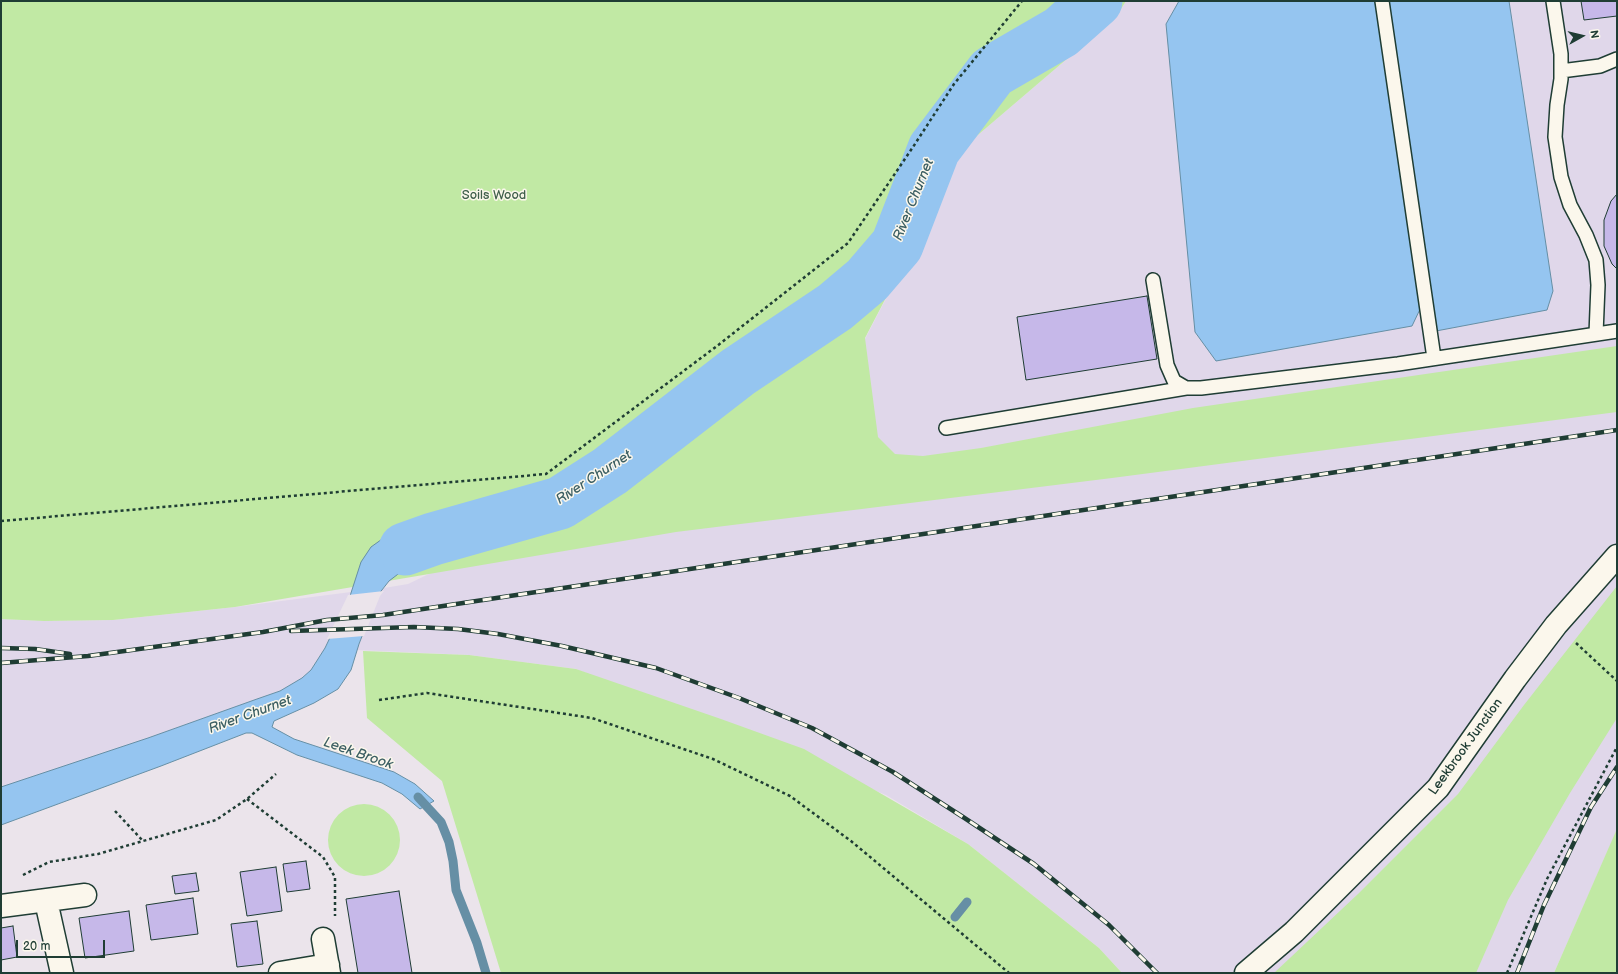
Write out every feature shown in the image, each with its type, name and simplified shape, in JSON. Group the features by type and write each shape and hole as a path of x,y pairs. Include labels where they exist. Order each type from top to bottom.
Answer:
{"street":[{"name":"Leekbrook Junction","path":"1246,973 1294,932 1438,788 1515,679 1556,625 1617,556"},
{"path":"1,906 85,895"},
{"path":"46,901 62,973"},
{"path":"280,973 328,969 323,939"}],"lane":[{"path":"1382,1 1434,358"},
{"path":"1553,1 1561,54 1555,137 1563,184 1570,205 1586,235 1596,260 1598,285 1596,334"},
{"path":"1561,70 1600,66 1617,60"},
{"path":"1153,280 1167,365 1174,381 1186,388"},
{"path":"946,428 1186,388 1209,387 1434,358 1617,331"}],"path":[{"path":"1,521 546,474 718,346 848,243 954,84 1022,1"},
{"path":"1556,625 1617,681"},
{"path":"379,700 427,693 592,718 713,759 790,796 851,841 1009,973"},
{"path":"1507,973 1547,879 1617,747"},
{"path":"1,906 21,876 49,862 98,854 193,828 216,820 247,799 276,774"},
{"path":"247,799 323,857 335,877 335,916 323,939"},
{"path":"115,811 143,841"}],"shaded area":[{"path":"1126,1 1617,1 1617,830 1554,973 1122,973 1099,948 968,844 886,795 576,669 469,655 357,650 378,595 384,588 408,584 431,573 865,339 965,146 1116,17"},
{"path":"351,592 325,648 311,670 302,678 280,691 148,738 1,787 1,619 44,621 113,620 235,607"}],"green space":[{"name":"Soils Wood","path":"1,1 1126,1 1116,17 965,146 865,338 878,437 895,454 923,456 981,448 1193,408 1617,346 1617,412 1112,478 676,532 235,607 113,620 44,621 1,619"},
{"path":"1617,586 1617,718 1570,793 1508,900 1476,973 1274,973 1358,894 1458,794 1524,705"},
{"path":"363,651 469,655 576,669 804,749 968,844 1099,948 1122,973 501,973 442,781 367,718"},
{"path":"364,804 378,807 390,814 397,826 400,840 397,854 390,866 378,873 364,876 350,873 338,866 331,854 328,840 331,826 338,814 350,807"},
{"path":"1617,830 1617,973 1554,973 1616,831"}],"water":[{"path":"1179,1 1375,1 1422,305 1412,326 1216,361 1195,332 1166,24"},
{"path":"1389,1 1509,1 1553,291 1547,310 1436,331"},
{"path":"472,512 478,540 446,548 425,557 406,568 389,581 378,595 359,644 351,670 338,689 314,703 274,721 272,727 294,739 394,772 415,784 434,801 420,809 402,794 382,783 297,755 252,733 246,733 1,825 1,787 148,738 280,691 302,678 311,670 325,648 350,596 361,562 371,547 385,537 407,529"}],"pier":[{"path":"384,591 380,596 364,636 327,639 348,595"}],"building":[{"path":"1581,1 1617,1 1617,16 1584,20"},
{"path":"1617,194 1617,269 1612,264 1604,246 1604,220 1611,201"},
{"path":"1147,296 1157,359 1026,380 1017,317"},
{"path":"306,861 310,889 287,892 283,864"},
{"path":"276,867 282,911 247,916 240,872"},
{"path":"196,873 199,891 175,894 172,876"},
{"path":"399,891 412,973 358,973 346,899"},
{"path":"193,898 198,934 151,940 146,905"},
{"path":"129,911 134,951 85,958 79,918"},
{"path":"257,921 263,964 237,967 231,924"},
{"path":"13,926 17,957 1,960 1,928"}],"waterway":[{"name":"River Churnet","path":"405,549 433,539 560,503 610,471 738,372 835,307 867,280 897,245 934,149 992,72 1061,32 1096,1"},
{"name":"Leek Brook","path":"418,797 441,822 449,842 453,861 456,890 477,943 486,973"},
{"path":"955,917 967,902"}],"railway":[{"path":"1,663 88,656 263,632 327,620 383,615 1617,430"},
{"path":"291,631 414,627 458,629 498,634 562,646 656,668 739,698 812,728 893,772 963,817 1034,864 1109,925 1157,973"},
{"path":"1,648 35,649 70,654"},
{"path":"1517,973 1544,905 1591,807 1617,767"}]}
